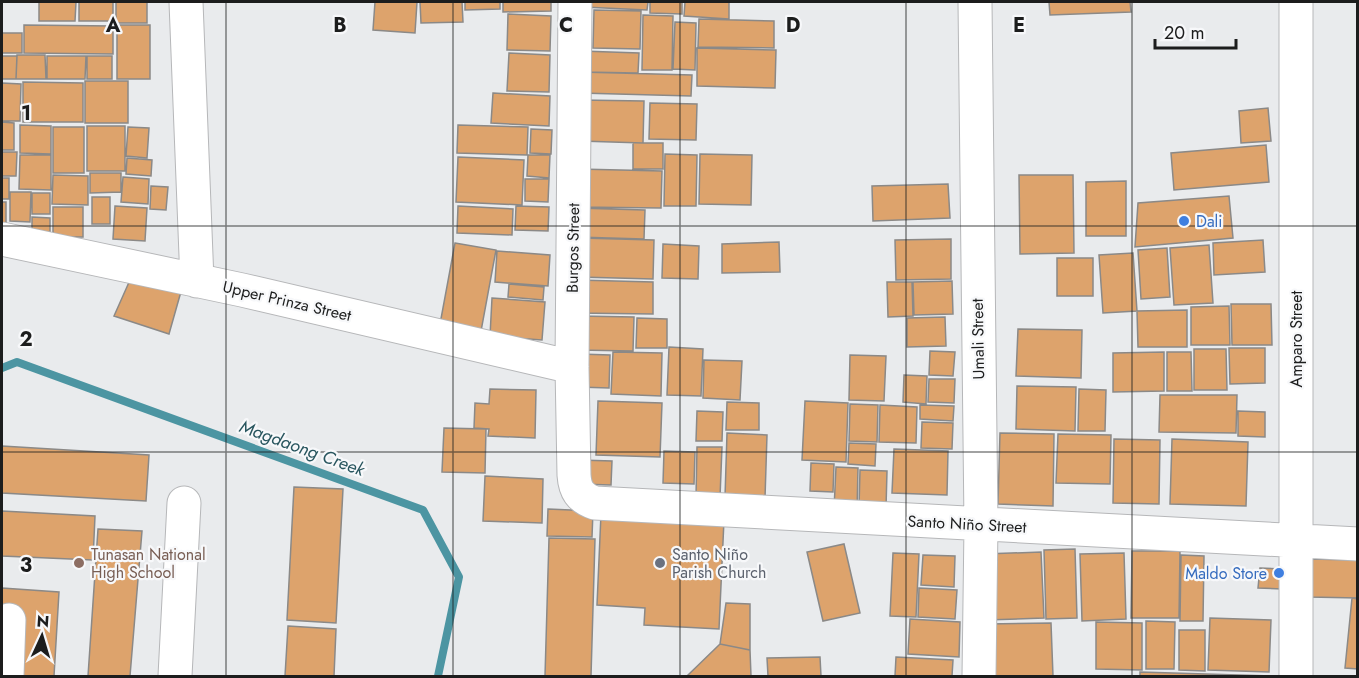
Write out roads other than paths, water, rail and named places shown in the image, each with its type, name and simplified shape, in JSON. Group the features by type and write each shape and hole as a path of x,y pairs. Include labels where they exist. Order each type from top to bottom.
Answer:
{"street":[{"path":"186,2 197,281"},
{"name":"Burgos Street","path":"575,2 572,367 574,475 575,486 579,494"},
{"name":"Umali Street","path":"975,2 981,525 979,676"},
{"name":"Amparo Street","path":"1296,2 1296,676"},
{"name":"Upper Prinza Street","path":"2,239 572,367"},
{"name":"Santo Niño Street","path":"579,494 595,503 1358,544"},
{"path":"175,676 184,502"},
{"path":"7,676 9,620"}],"waterway":[{"name":"Magdaong Creek","path":"2,368 17,362 423,510 459,577 438,676"}],"place":[{"name":"Dali","path":"1184,221"},
{"name":"Tunasan National High School","path":"79,563"},
{"name":"Santo Niño Parish Church","path":"660,563"},
{"name":"Maldo Store","path":"1279,573"}]}
